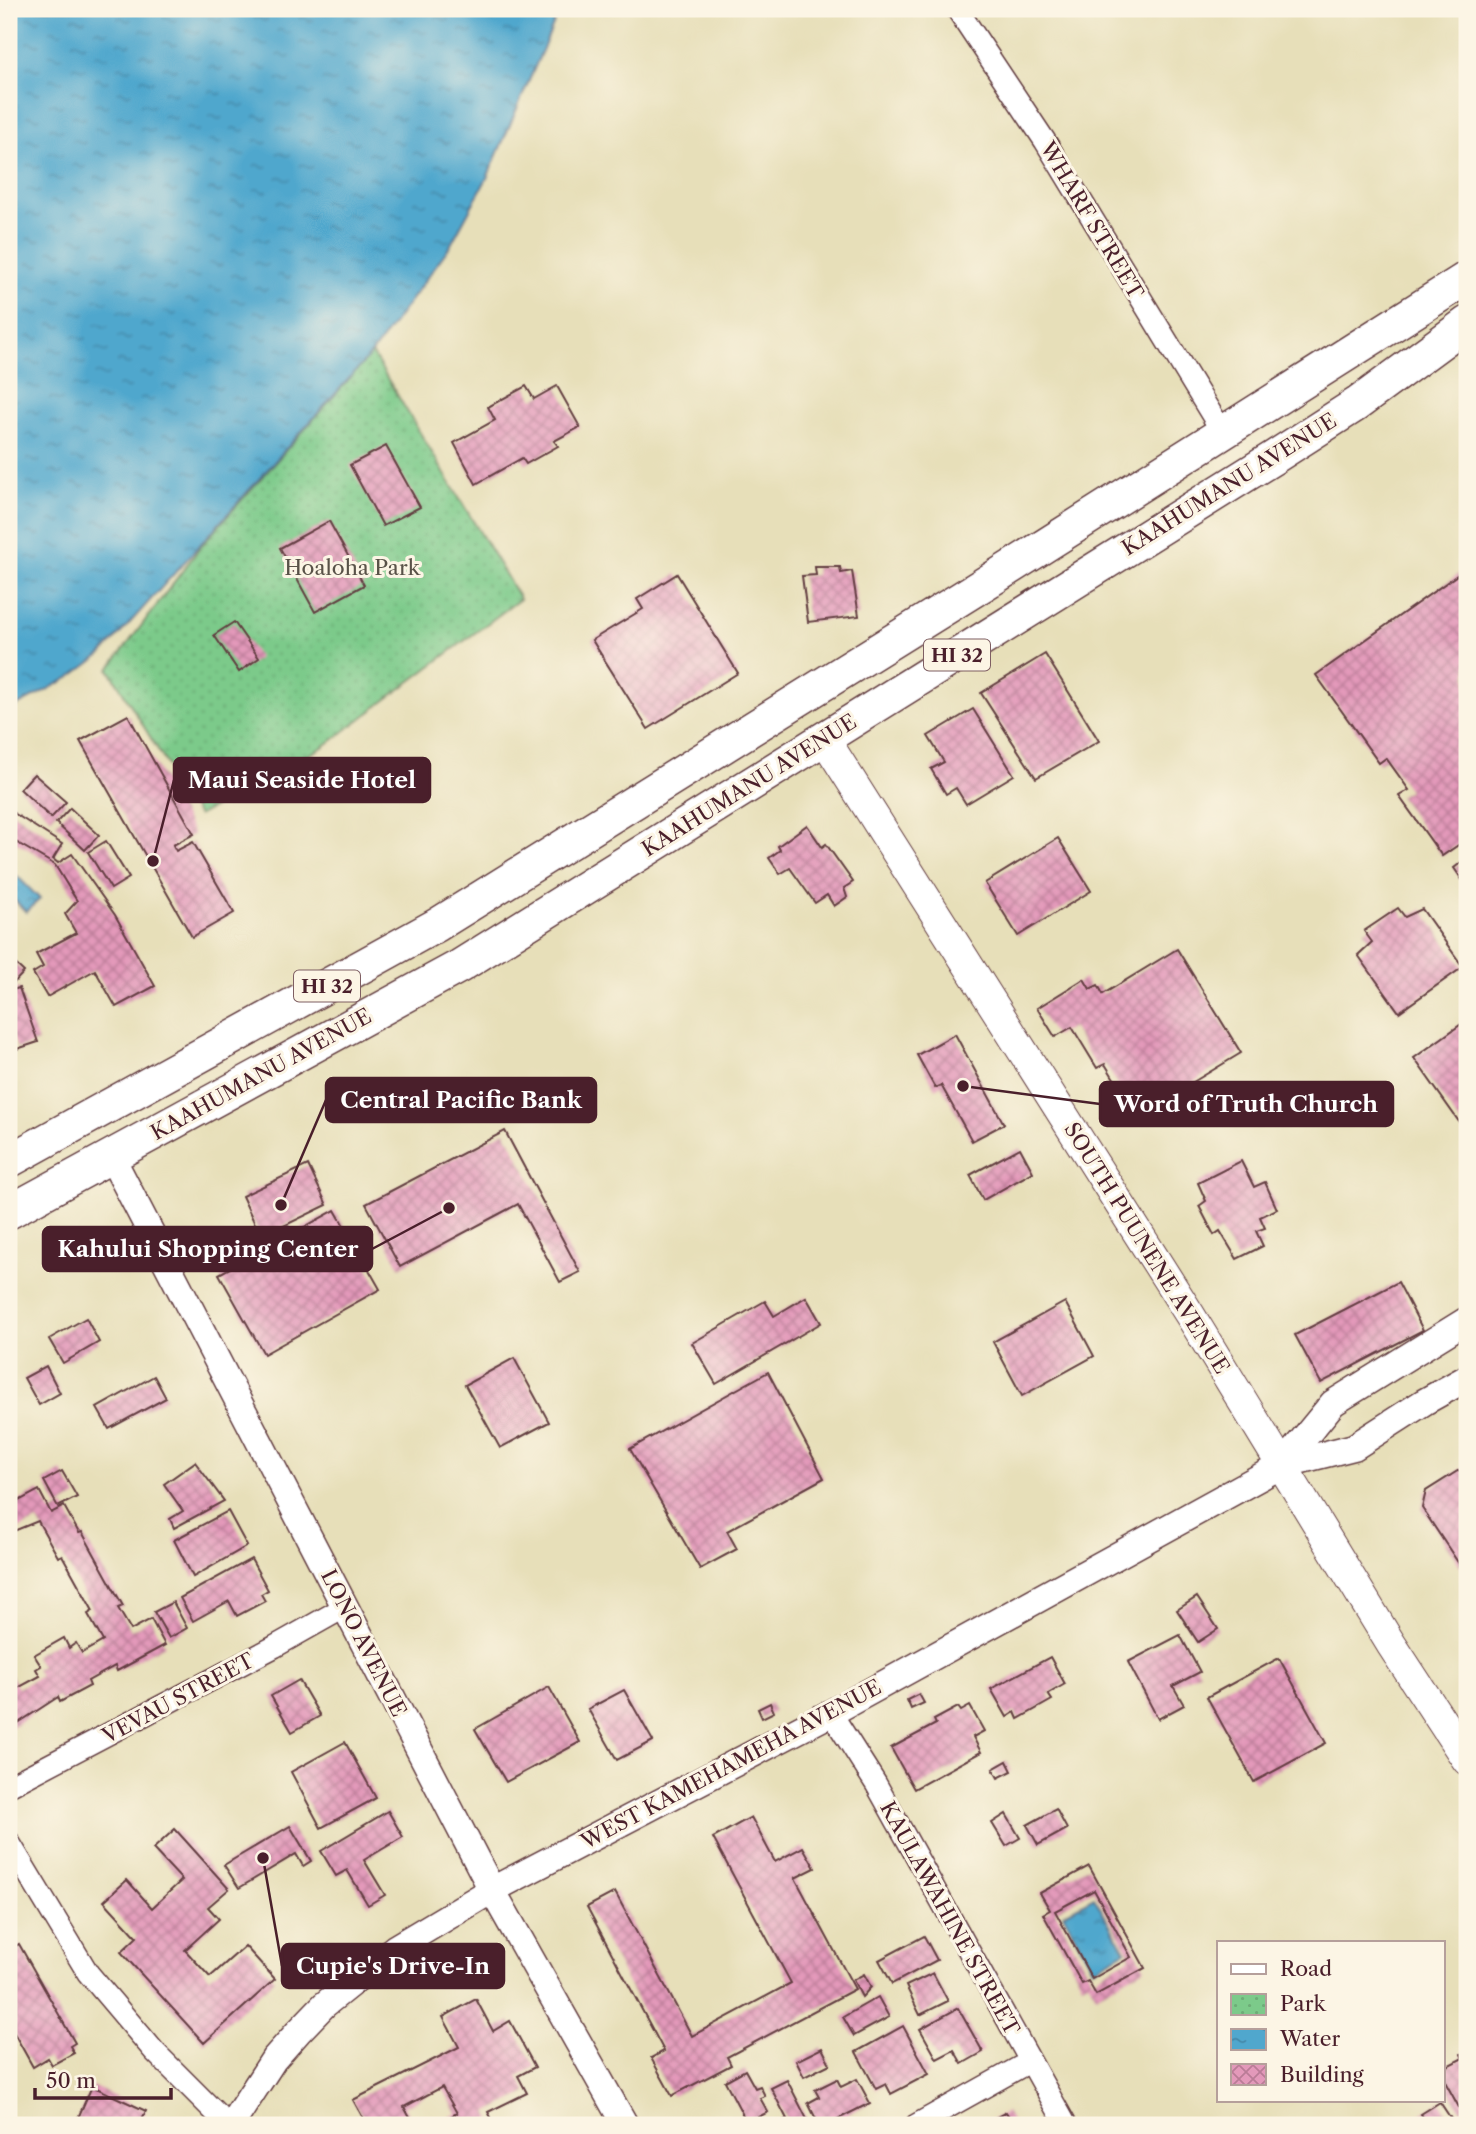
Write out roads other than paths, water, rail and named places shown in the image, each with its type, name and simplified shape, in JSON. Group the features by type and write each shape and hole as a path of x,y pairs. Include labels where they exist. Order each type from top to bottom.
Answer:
{"main road":[{"name":"HI 32","path":"9,1161 437,925 1467,278"},
{"name":"KAAHUMANU AVENUE","path":"9,1212 460,966 1357,404 1467,323"},
{"path":"1223,433 1250,472"},
{"path":"801,698 824,738"},
{"name":"SOUTH PUUNENE AVENUE","path":"824,738 1282,1465 1391,1644 1467,1760"},
{"path":"437,925 460,966"},
{"path":"89,1118 111,1156"}],"street":[{"name":"WHARF STREET","path":"957,9 1045,141 1223,433"},
{"name":"LONO AVENUE","path":"111,1156 492,1890 625,2125"},
{"path":"1282,1465 1334,1403 1467,1320"},
{"path":"1282,1465 1354,1447 1467,1378"},
{"name":"WEST KAMEHAMEHA AVENUE","path":"230,2125 274,2059 324,2005 385,1955 492,1890 831,1713 1282,1465"},
{"name":"VEVAU STREET","path":"9,1786 274,1647 345,1606"},
{"name":"KAULAWAHINE STREET","path":"831,1713 876,1784 1066,2125"},
{"path":"9,1842 88,1973 154,2051 230,2125"},
{"path":"916,2125 1029,2062"}],"water":[{"path":"9,9 560,9 487,178 450,246 372,353 102,654 71,677 9,710"},
{"path":"17,876 40,899 26,912 9,894 9,884"},
{"path":"1094,1897 1125,1951 1093,1969 1063,1914"}],"place":[{"name":"Maui Seaside Hotel","path":"153,861"},
{"name":"Word of Truth Church","path":"963,1086"},
{"name":"Central Pacific Bank","path":"281,1205"},
{"name":"Kahului Shopping Center","path":"449,1208"},
{"name":"Cupie's Drive-In","path":"263,1858"}],"park label":[{"name":"Hoaloha Park","path":"352,567"}]}
